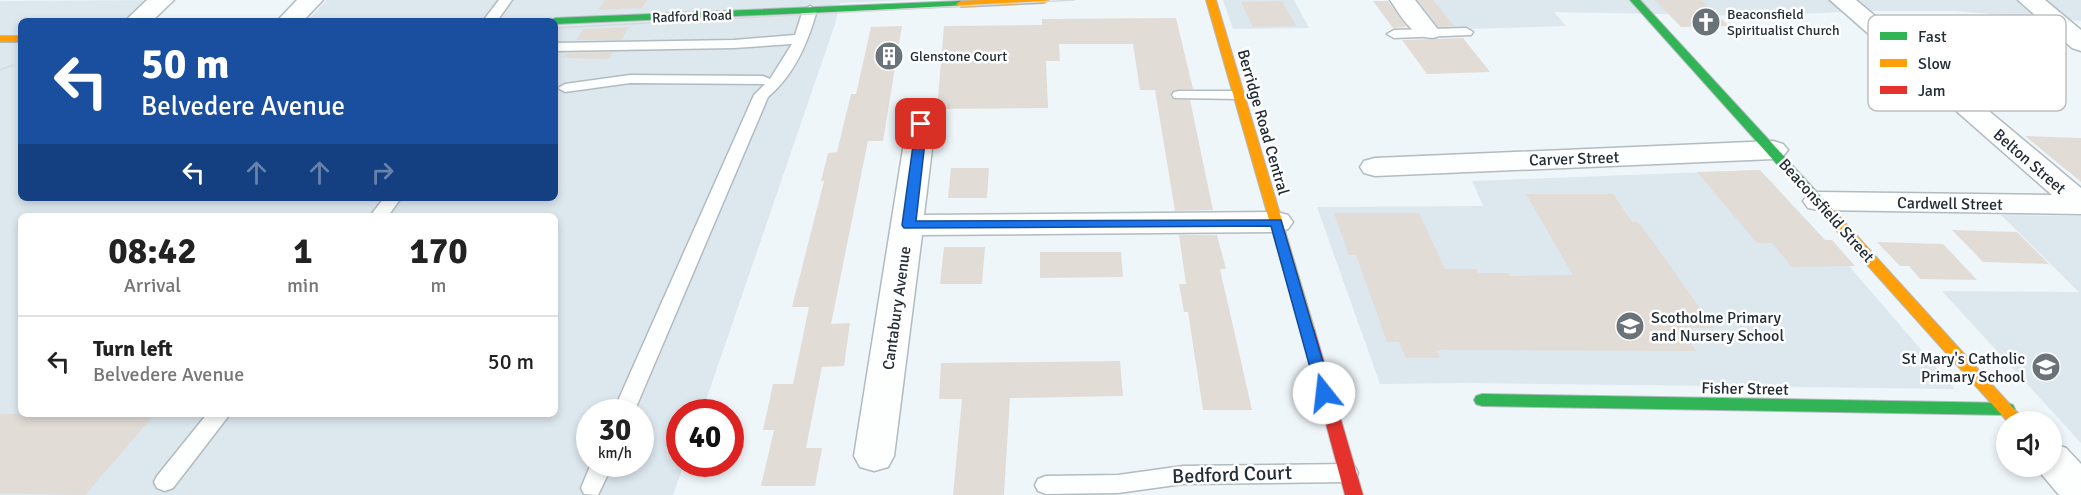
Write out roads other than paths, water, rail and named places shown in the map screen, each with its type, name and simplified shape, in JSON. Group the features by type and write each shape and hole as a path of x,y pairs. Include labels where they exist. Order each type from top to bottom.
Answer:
{"street":[{"path":"140,18 162,0"},
{"path":"292,18 311,0"},
{"name":"Radford Road","path":"558,21 766,6 810,10 907,3 1044,0"},
{"name":"Berridge Road Central","path":"1212,0 1354,495"},
{"path":"1402,0 1428,32"},
{"name":"Beaconsfield Street","path":"1635,0 2007,409"},
{"name":"Belton Street","path":"1842,0 1868,22"},
{"path":"2030,0 2048,15"},
{"path":"2066,30 2081,43"},
{"path":"0,39 18,39"},
{"name":"Belton Street","path":"1971,111 2081,205"},
{"name":"Cantabury Avenue","path":"874,456 909,225 921,124"},
{"name":"Carver Street","path":"1375,166 1773,150"},
{"name":"Cardwell Street","path":"1819,201 2081,205"},
{"path":"909,225 1277,222"},
{"name":"Fisher Street","path":"1482,399 2007,409"},
{"path":"2062,470 2081,490"}],"lane":[{"path":"492,18 506,0"},
{"path":"629,399 761,95 772,87 783,74 810,10"},
{"path":"1394,34 1466,32"},
{"path":"558,48 703,44 733,52 796,46"},
{"path":"565,88 630,79 763,80"},
{"path":"1179,95 1239,95"},
{"path":"381,213 391,201"},
{"path":"165,482 217,417"},
{"name":"Bedford Court","path":"1046,486 1118,484 1184,475 1347,473"},
{"path":"592,489 597,477"}],"tram line":[{"path":"558,28 1074,0"},
{"path":"0,70 13,65"}],"place":[{"name":"Beaconsfield Spiritualist Church","path":"1706,22"},
{"name":"Glenstone Court","path":"889,56"},
{"name":"Scotholme Primary and Nursery School","path":"1630,326"},
{"name":"St Mary's Catholic Primary School","path":"2046,367"}]}
